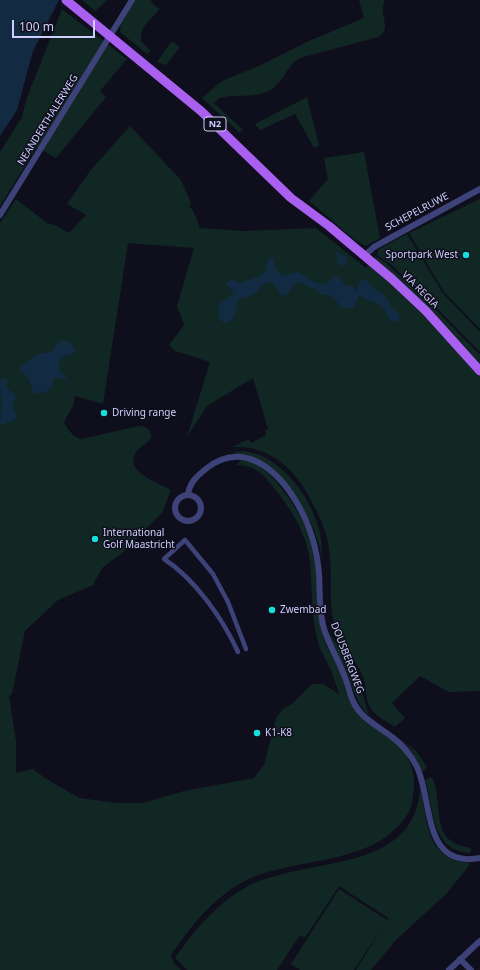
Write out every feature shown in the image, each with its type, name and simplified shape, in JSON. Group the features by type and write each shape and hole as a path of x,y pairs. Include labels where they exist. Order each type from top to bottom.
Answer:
{"main road":[{"name":"N2","path":"66,0 111,35"},
{"name":"VIA REGIA","path":"111,35 118,44 201,111 281,186 318,218 365,255 426,311 480,371"}],"street":[{"name":"NEANDERTHALERWEG","path":"0,215 132,0"},
{"name":"SCHEPELRUWE","path":"365,255 374,247 480,189"},
{"name":"DOUSBERGWEG","path":"188,494 196,476 216,463 233,457 247,458 259,463 284,485 296,501 312,535 317,558 323,624 330,645 347,680 354,703 366,719 396,740 412,758 420,776 434,834 441,847 447,853 459,858 480,858"},
{"path":"188,494 197,498 201,505 198,516 188,521 180,519 174,508 179,498 188,494"},
{"path":"238,652 224,624 213,609 182,572 164,559 185,540 212,574 228,602 246,649"},
{"path":"449,970 480,941"},
{"path":"460,959 471,970"}],"green space":[{"path":"82,0 107,0 95,11"},
{"path":"135,0 151,0 151,2 159,9 142,30 141,41 151,51 147,54 120,32 121,23"},
{"path":"359,0 384,0 384,32 378,37 300,58 292,65 277,85 267,92 253,95 219,98 214,103 243,130 239,132 202,98 222,81 261,65 309,41 364,18"},
{"path":"62,9 127,59 100,91 106,97 56,158 37,147 0,206 0,152 22,117 26,100"},
{"path":"173,42 180,47 166,65 157,62 170,43"},
{"path":"307,97 319,145 314,148 295,114 260,130 255,124"},
{"path":"130,126 181,180 191,203 189,207 193,210 200,228 243,231 316,228 366,268 371,262 433,323 480,375 480,691 449,692 420,676 392,703 405,718 395,727 373,712 367,701 364,678 336,631 331,606 331,567 328,544 318,514 311,500 304,487 295,476 274,457 262,451 232,447 249,439 251,443 266,435 265,431 268,429 253,378 207,406 187,437 210,362 175,351 169,345 184,325 177,306 194,248 128,243 103,404 75,396 73,406 64,422 71,433 81,439 139,426 146,428 151,432 151,437 136,452 133,459 134,465 144,476 171,490 162,513 123,552 102,568 93,585 58,600 25,631 12,694 9,696 16,741 16,773 33,769 45,778 79,798 117,803 143,803 184,791 254,778 264,765 276,718 283,709 292,704 312,684 323,684 339,694 331,671 319,647 317,638 312,607 309,555 304,536 291,511 270,483 263,475 254,469 243,465 237,465 241,459 259,466 269,474 287,496 302,519 314,552 320,624 327,647 342,675 350,701 392,738 406,755 414,776 413,799 407,815 392,832 374,844 354,852 263,874 243,882 221,896 194,924 171,955 174,963 181,970 0,970 0,223 16,199 47,223 57,226 69,233 86,215 67,204 90,171"},
{"path":"364,152 380,238 366,246 356,241 309,201 328,179 324,158"},
{"path":"480,199 480,329 444,292 409,233"},
{"path":"407,234 442,292 480,332 480,352 426,297 388,262 377,255 379,249"},
{"path":"375,256 385,262 432,306 480,355 480,367 375,259"},
{"path":"245,451 259,455 272,462 284,471 295,483 312,510 318,524 322,552 321,560 320,548 313,527 300,503 284,482 247,456 231,453"},
{"path":"327,630 356,672 369,716 358,701 348,675 331,642"},
{"path":"401,740 416,751 427,767 422,772 411,750"},
{"path":"432,777 436,788 440,821 443,830 448,838 457,844 471,848 470,853 457,850 448,845 436,827 425,780"},
{"path":"420,787 427,825 436,846 444,854 455,860 469,863 469,866 446,894 396,940 371,970 356,970 388,918 339,886 305,938 300,935 277,970 187,970 175,958 190,938 215,910 245,888 269,878 352,859 378,850 399,836 414,816"},
{"path":"339,889 387,920 354,970 300,970 291,964"}],"water":[{"path":"0,0 59,0 33,51 17,110 0,136"},
{"path":"335,251 343,255 347,260 345,266 339,265"},
{"path":"269,257 273,258 276,270 283,276 299,272 320,284 329,282 335,276 340,278 345,285 353,287 357,291 360,281 365,278 371,286 385,296 392,308 399,313 400,318 396,322 389,320 380,305 359,295 354,307 346,308 340,306 331,295 320,294 315,289 299,282 293,285 287,295 282,296 272,282 262,285 252,295 239,299 235,315 232,320 225,323 223,322 220,317 219,304 234,294 227,285 227,282 233,279 240,283 260,276 265,271"},
{"path":"62,340 69,341 75,350 72,354 65,356 60,360 59,370 66,376 66,379 53,378 53,386 49,390 37,394 34,393 27,376 20,371 19,368 37,355 53,351 58,342"},
{"path":"0,379 7,379 7,388 16,396 12,405 17,418 0,426 2,405"}],"place":[{"name":"Sportpark West","path":"466,255"},
{"name":"Driving range","path":"104,413"},
{"name":"International Golf Maastricht","path":"95,539"},
{"name":"Zwembad","path":"272,610"},
{"name":"K1-K8","path":"257,733"}]}
